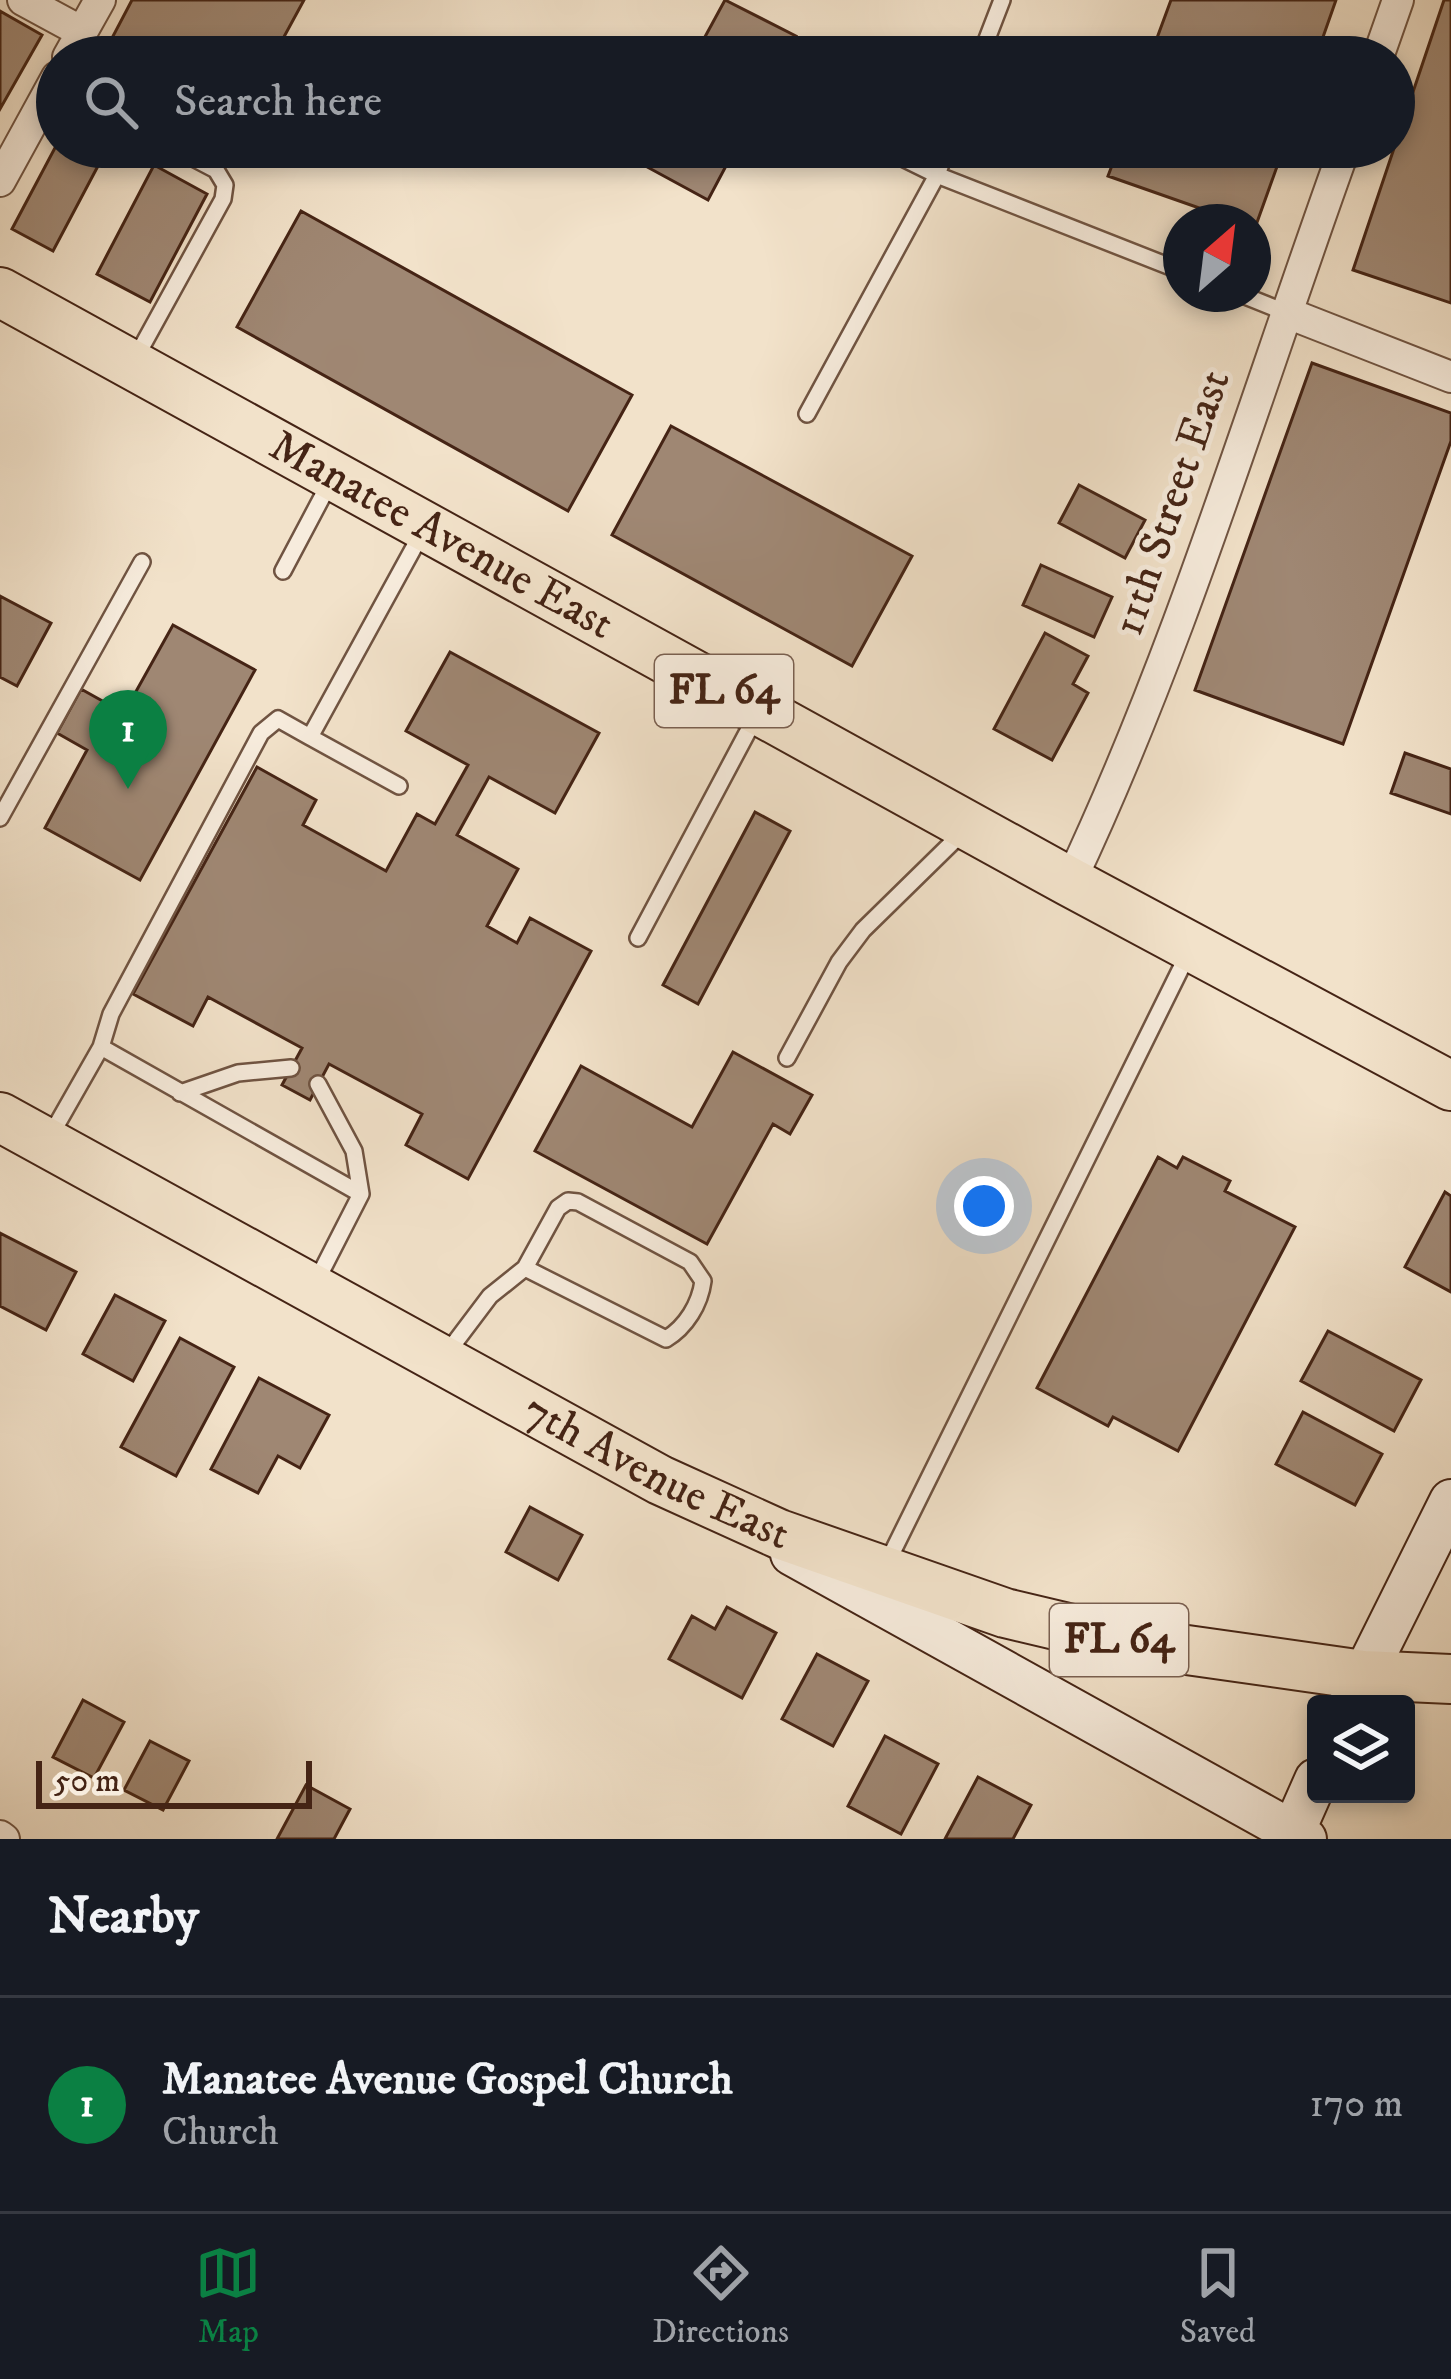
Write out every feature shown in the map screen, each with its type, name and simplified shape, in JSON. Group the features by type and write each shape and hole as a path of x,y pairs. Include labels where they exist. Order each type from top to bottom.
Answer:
{"main road":[{"name":"Manatee Avenue East","path":"0,292 1070,882 1451,1086"},
{"name":"7th Avenue East","path":"0,1117 660,1480 877,1585"},
{"name":"FL 64","path":"877,1585 1356,1689 1451,1679"}],"street":[{"path":"23,0 44,36"},
{"path":"80,36 100,0"},
{"path":"1385,36 1398,0"},
{"path":"0,181 36,116"},
{"name":"11th Street East","path":"1070,882 1128,759 1178,629 1337,168"},
{"path":"1285,312 1451,377"},
{"path":"1356,1689 1449,1510"},
{"path":"877,1585 1296,1837 1308,1803"}],"lane":[{"path":"988,36 1003,0"},
{"path":"132,365 223,199 225,184 212,168"},
{"path":"923,168 1163,264"},
{"path":"807,414 939,168"},
{"path":"1271,306 1285,312"},
{"path":"283,571 334,476"},
{"path":"310,736 425,527"},
{"path":"0,818 142,562"},
{"path":"638,938 759,710"},
{"path":"46,1142 101,1048 111,1014 261,734 278,718 399,786"},
{"path":"787,1058 839,962 863,930 970,826"},
{"path":"877,1585 1192,947"},
{"path":"101,1048 362,1194"},
{"path":"180,1093 238,1073 291,1068"},
{"path":"312,1289 362,1194 354,1150 318,1084"},
{"path":"442,1360 490,1296 526,1268 558,1208 568,1201 690,1262 703,1281 685,1324 666,1339 526,1268"}],"building":[{"path":"132,0 304,0 284,36 113,36"},
{"path":"725,0 796,36 705,36"},
{"path":"1171,0 1336,0 1323,36 1158,36"},
{"path":"1444,0 1451,0 1451,303 1353,270 1387,168 1415,168 1415,86"},
{"path":"0,11 42,35 36,36 36,46 0,109"},
{"path":"44,168 97,168 53,251 12,229"},
{"path":"152,168 207,194 150,302 97,274"},
{"path":"649,168 725,168 708,200"},
{"path":"1111,168 1276,168 1264,204 1188,204 1108,176"},
{"path":"301,211 632,395 568,511 237,327"},
{"path":"1312,363 1451,413 1451,441 1343,744 1195,690"},
{"path":"671,426 912,556 852,666 612,535"},
{"path":"1079,485 1145,520 1125,558 1059,523"},
{"path":"1041,565 1112,597 1094,637 1023,605"},
{"path":"0,596 51,623 17,686 0,677"},
{"path":"173,625 255,670 140,880 45,828 87,750 57,733 81,689 124,713"},
{"path":"1045,633 1088,656 1073,684 1088,693 1052,760 994,729"},
{"path":"450,652 599,733 555,813 489,777 457,835 518,869 487,926 517,943 530,918 591,951 468,1179 406,1145 422,1114 329,1064 310,1100 282,1085 302,1048 208,997 193,1026 133,994 257,767 316,800 303,825 386,871 417,814 435,824 468,765 406,731"},
{"path":"1405,753 1451,769 1451,814 1391,793"},
{"path":"755,812 790,831 698,1004 663,985"},
{"path":"733,1052 812,1095 790,1134 773,1124 707,1244 535,1151 581,1066 692,1127"},
{"path":"1158,1157 1177,1168 1183,1157 1230,1181 1225,1191 1295,1227 1178,1451 1113,1417 1108,1426 1037,1388"},
{"path":"1445,1192 1451,1196 1451,1292 1405,1267"},
{"path":"0,1233 76,1272 46,1330 0,1306"},
{"path":"115,1295 165,1321 133,1381 83,1354"},
{"path":"1328,1331 1421,1380 1394,1431 1301,1381"},
{"path":"180,1338 234,1367 176,1476 121,1447"},
{"path":"259,1378 329,1415 300,1468 278,1456 258,1493 211,1469"},
{"path":"1303,1412 1382,1454 1355,1505 1276,1464"},
{"path":"530,1507 582,1535 558,1580 506,1552"},
{"path":"727,1607 776,1633 742,1698 669,1659 692,1616 715,1629"},
{"path":"817,1654 868,1681 833,1746 782,1719"},
{"path":"83,1700 124,1722 94,1778 53,1757"},
{"path":"885,1736 938,1764 901,1834 848,1806"},
{"path":"150,1741 189,1761 163,1810 124,1790"},
{"path":"978,1777 1031,1805 1013,1839 945,1839"},
{"path":"306,1785 350,1809 334,1839 277,1839"}],"place":[{"name":"Manatee Avenue Gospel Church","path":"128,789"}]}
